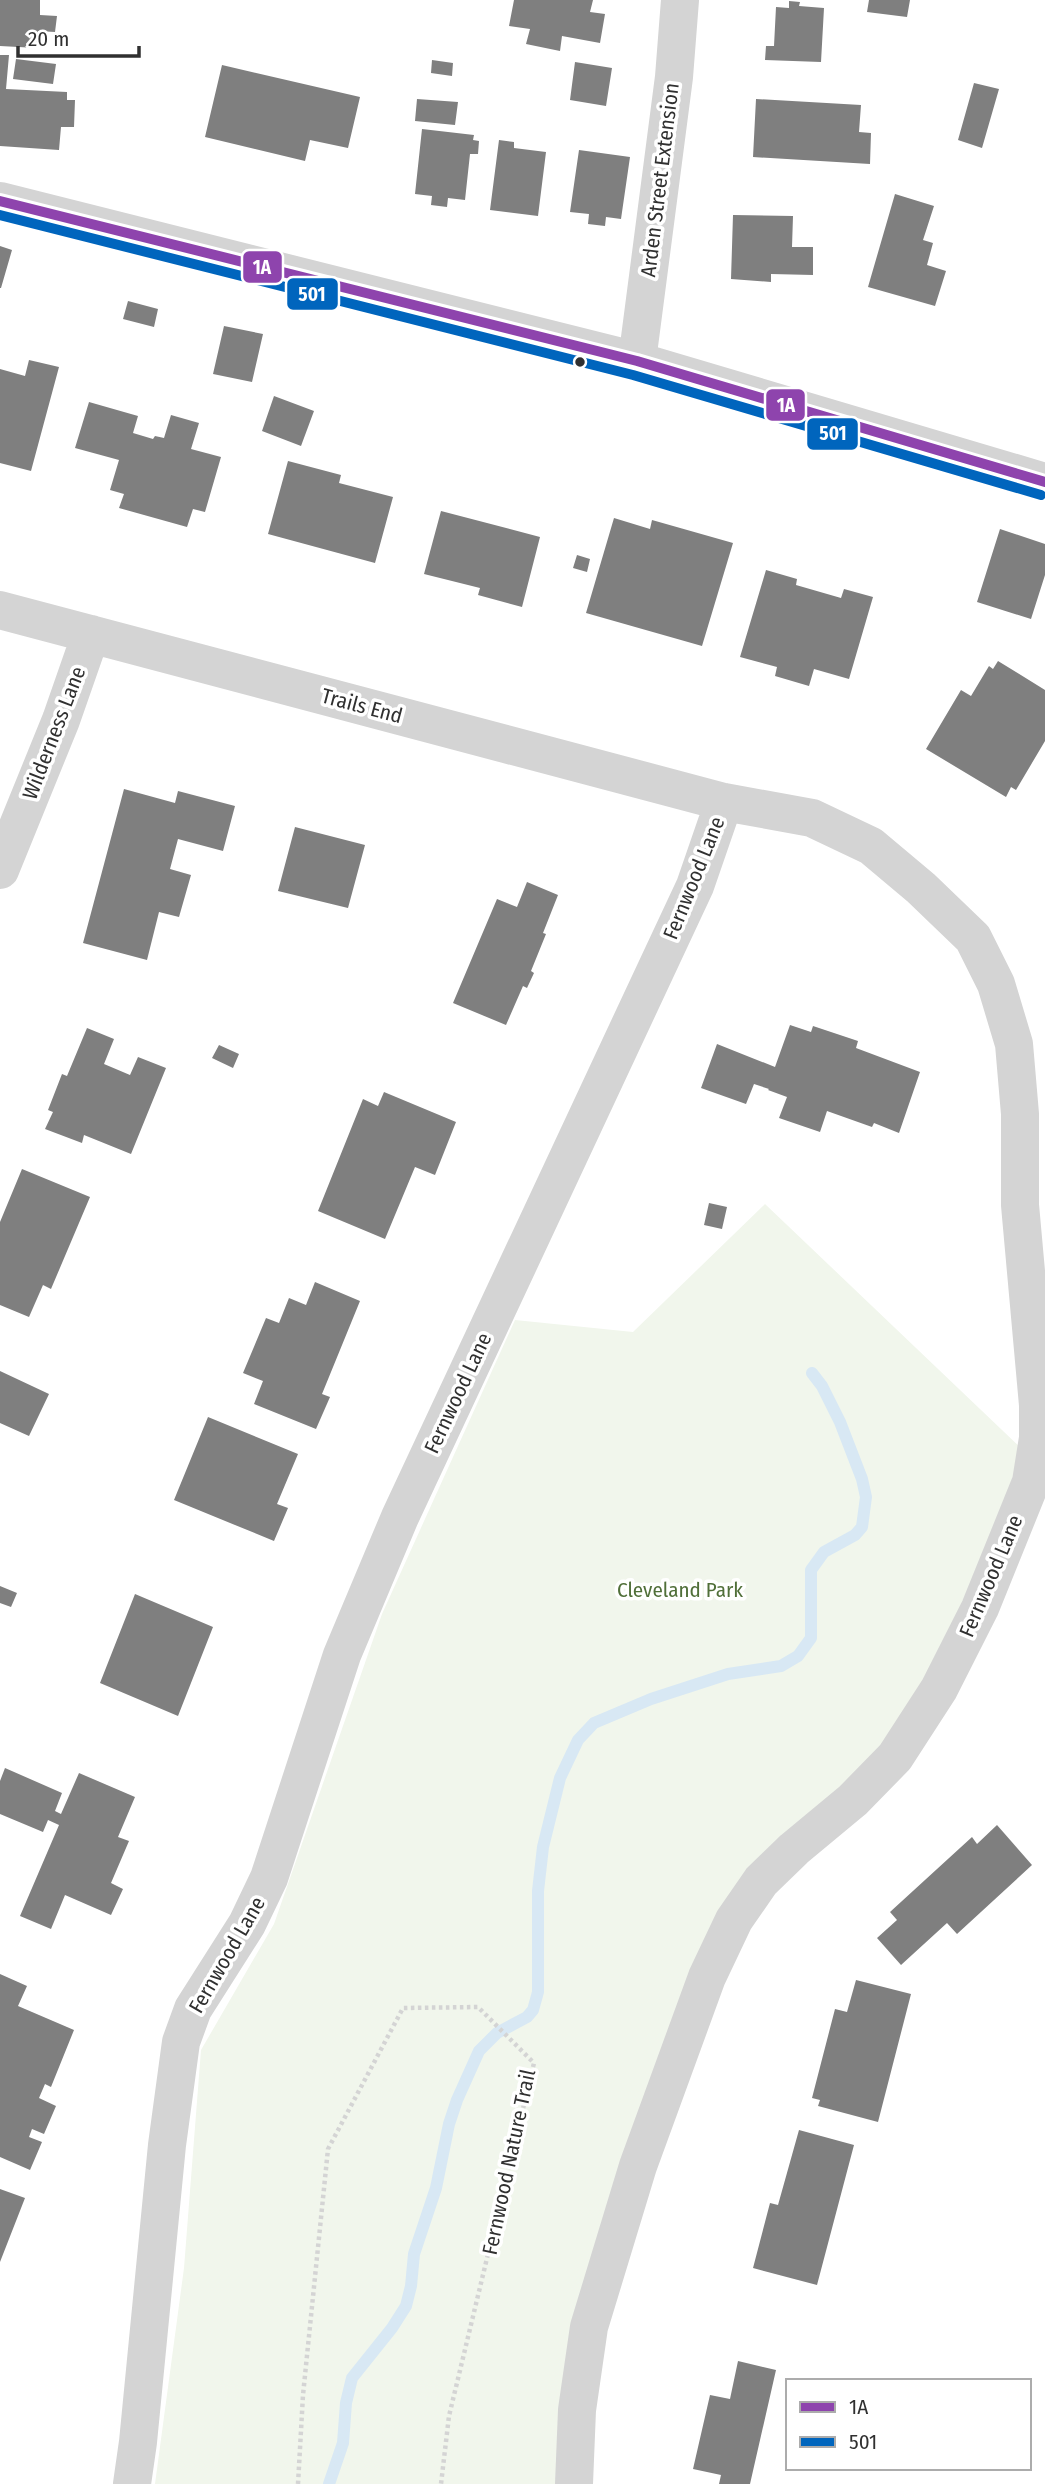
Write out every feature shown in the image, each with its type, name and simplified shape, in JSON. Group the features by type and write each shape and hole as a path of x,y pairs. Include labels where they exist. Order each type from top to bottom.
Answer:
{"street":[{"name":"Arden Street Extension","path":"636,360 674,77 680,0"},
{"path":"0,201 636,360 1045,482"},
{"name":"Trails End","path":"0,610 724,802"},
{"name":"Wilderness Lane","path":"0,870 61,720 91,634"},
{"name":"Fernwood Lane","path":"132,2484 167,2145 181,2042 193,2009 247,1924 269,1878 342,1655 395,1529 695,886 724,802 812,818 871,846 921,888 973,938 996,984 1014,1044 1020,1114 1020,1205 1038,1405 1038,1437 1031,1482 980,1608 939,1689 895,1757 853,1800 794,1849 761,1881 734,1920 707,1977 638,2166 589,2327 577,2410 574,2484"}],"path":[{"name":"Fernwood Nature Trail","path":"298,2484 303,2395 328,2149 403,2008 478,2007 534,2063 449,2416 441,2484"}],"green space":[{"name":"Cleveland Park","path":"765,1204 1022,1449 974,1595 902,1737 743,1882 560,2484 155,2484 184,2268 201,2050 274,1924 382,1614 515,1320 633,1332"}],"building":[{"path":"0,0 40,0 40,15 57,16 55,32 38,31 37,48 0,46"},
{"path":"514,0 593,0 590,12 605,14 600,43 562,36 560,51 526,44 530,29 509,26"},
{"path":"869,0 910,0 907,17 867,12"},
{"path":"789,1 800,2 799,6 824,8 821,62 765,60 766,46 774,46 776,7 789,8"},
{"path":"0,55 9,55 6,89 67,92 67,100 75,100 74,127 61,127 59,150 0,146"},
{"path":"16,59 56,64 53,84 13,79"},
{"path":"432,60 453,63 452,76 431,73"},
{"path":"575,62 612,68 606,106 570,100"},
{"path":"222,65 360,97 348,148 310,140 305,161 205,137"},
{"path":"974,83 999,89 982,148 958,140"},
{"path":"417,99 458,102 455,125 415,121"},
{"path":"756,99 861,105 859,132 871,133 870,164 753,157"},
{"path":"422,129 474,135 473,140 479,141 478,154 470,154 465,200 448,198 447,207 431,205 432,196 415,194"},
{"path":"499,140 514,142 514,148 546,152 538,216 490,210"},
{"path":"579,150 630,157 621,219 606,217 605,226 588,224 589,214 570,212"},
{"path":"895,194 934,206 923,240 933,243 927,265 946,271 935,306 868,287"},
{"path":"733,215 793,216 792,247 813,247 813,275 771,274 771,282 731,279"},
{"path":"0,246 12,250 1,288 0,288"},
{"path":"128,301 158,309 154,327 123,319"},
{"path":"224,326 263,334 252,382 213,374"},
{"path":"29,360 59,367 31,471 0,463 0,369 25,376"},
{"path":"274,396 314,411 301,446 262,431"},
{"path":"89,402 138,416 133,433 153,439 155,436 164,438 171,415 199,423 191,449 221,457 205,512 193,509 187,527 119,508 124,494 110,490 119,460 75,448"},
{"path":"288,461 341,475 339,483 393,497 375,563 268,534"},
{"path":"441,511 540,537 522,607 478,595 480,588 424,574"},
{"path":"614,518 650,529 652,520 733,543 702,646 586,613"},
{"path":"1000,529 1045,544 1045,575 1031,619 977,602"},
{"path":"577,555 590,559 587,572 573,568"},
{"path":"766,570 797,579 796,585 841,598 844,589 873,597 849,679 814,669 809,686 775,676 777,667 740,657"},
{"path":"998,661 1045,690 1045,741 1016,790 1011,787 1006,797 926,749 961,690 971,696 989,666 993,669"},
{"path":"124,789 175,803 178,791 235,806 223,851 178,839 170,869 191,875 179,917 159,912 147,960 83,943"},
{"path":"295,827 365,845 348,908 278,891"},
{"path":"527,882 558,895 531,971 534,973 527,988 523,986 506,1025 453,1003 497,899 517,907"},
{"path":"790,1025 811,1032 813,1026 858,1041 856,1048 920,1072 899,1133 874,1123 872,1127 827,1111 820,1132 779,1118 787,1097 769,1089 754,1084 746,1104 701,1088 717,1044 775,1067"},
{"path":"87,1028 114,1039 104,1064 130,1075 138,1057 166,1068 131,1154 84,1135 82,1143 45,1129 53,1112 48,1110 62,1074 67,1076"},
{"path":"219,1045 239,1054 233,1068 212,1058"},
{"path":"384,1092 456,1122 435,1175 415,1167 385,1239 318,1211 363,1099 378,1106"},
{"path":"22,1169 90,1197 51,1289 43,1285 29,1317 0,1305 0,1222"},
{"path":"709,1203 727,1207 722,1229 704,1225"},
{"path":"315,1282 360,1301 322,1394 330,1397 316,1429 254,1404 263,1381 243,1373 266,1318 279,1323 289,1298 306,1305"},
{"path":"0,1371 49,1394 29,1436 0,1423"},
{"path":"208,1417 298,1454 277,1504 288,1508 274,1541 174,1500"},
{"path":"0,1586 17,1593 11,1607 0,1603"},
{"path":"135,1594 213,1627 178,1716 100,1683"},
{"path":"5,1768 62,1793 55,1811 61,1814 79,1773 135,1797 118,1837 129,1841 111,1883 123,1889 111,1915 65,1895 51,1929 20,1916 59,1825 48,1820 43,1832 0,1814 0,1781"},
{"path":"997,1825 1032,1865 957,1934 947,1923 901,1965 877,1938 897,1920 890,1912 972,1837 977,1844"},
{"path":"0,1974 27,1986 18,2006 74,2030 51,2087 45,2084 39,2098 56,2106 44,2134 32,2129 29,2137 42,2142 30,2170 0,2157"},
{"path":"856,1980 911,1994 878,2122 818,2106 820,2100 812,2098 835,2009 847,2012"},
{"path":"799,2130 854,2145 817,2285 753,2268 770,2203 778,2205"},
{"path":"0,2189 25,2198 0,2262"},
{"path":"738,2361 776,2370 750,2484 719,2484 721,2475 693,2469 710,2395 730,2399"}],"waterway":[{"path":"329,2484 343,2443 346,2403 352,2378 406,2306 414,2254 436,2188 449,2124 457,2100 479,2051 497,2033 527,2017 533,2010 538,1992 538,1891 543,1847 560,1778 578,1740 594,1723 651,1699 728,1674 781,1666 798,1656 811,1638 811,1570 824,1552 855,1535 862,1527 866,1497 862,1479 840,1422 822,1386 812,1373"}],"transit line":[{"name":"1A","path":"0,201 637,361 1045,482"},
{"name":"501","path":"0,215 633,375 1041,495"}]}
